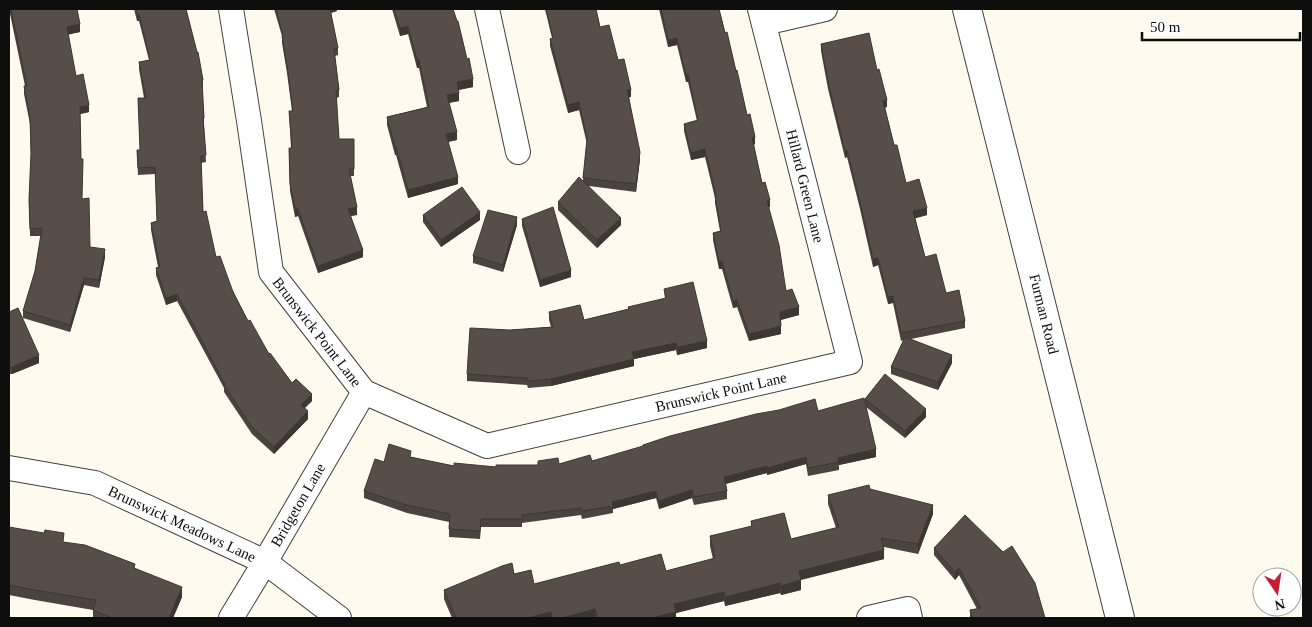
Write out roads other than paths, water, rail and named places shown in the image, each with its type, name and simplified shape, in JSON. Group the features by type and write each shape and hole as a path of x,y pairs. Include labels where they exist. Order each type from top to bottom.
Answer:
{"street":[{"name":"Brunswick Point Lane","path":"231,9 270,272 364,392 487,446 850,362"},
{"path":"487,9 518,152"},
{"path":"762,16 825,9"},
{"name":"Furman Road","path":"967,9 1120,618"},
{"name":"Hillard Green Lane","path":"762,16 850,362"},
{"name":"Bridgeton Lane","path":"231,618 266,562 364,392"},
{"name":"Brunswick Meadows Lane","path":"9,468 95,483 266,562 339,618"},
{"path":"868,618 909,613"}]}
